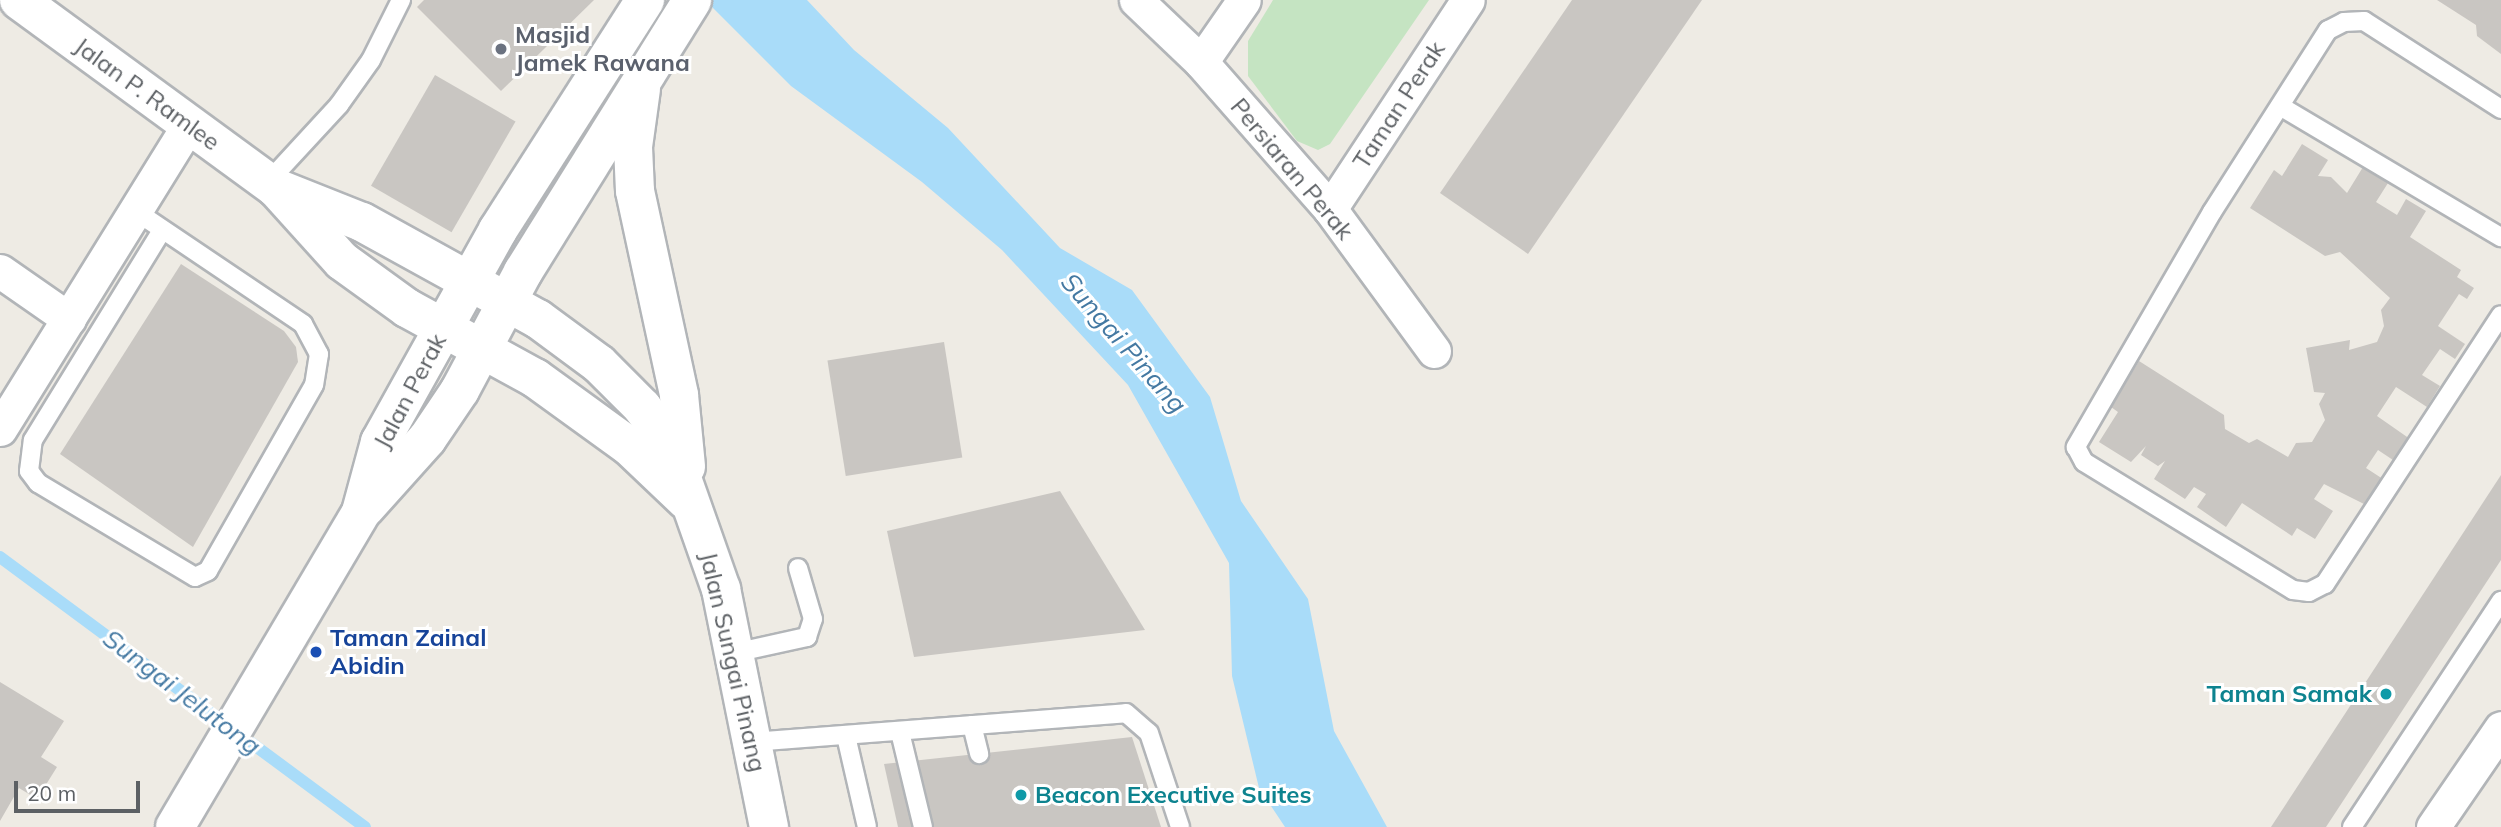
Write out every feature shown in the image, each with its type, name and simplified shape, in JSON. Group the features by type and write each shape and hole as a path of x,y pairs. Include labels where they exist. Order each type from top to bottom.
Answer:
{"main road":[{"name":"Jalan P. Ramlee","path":"19,0 272,185 342,261 443,327 482,349"},
{"name":"Jalan Perak","path":"175,827 202,775 361,512 380,442 443,327 645,0"},
{"path":"361,512 427,439 643,73 688,6"},
{"path":"643,73 633,147 635,191 679,395 688,501"},
{"name":"Jalan P. Ramlee","path":"272,185 362,222 507,303"},
{"name":"Jalan Sungai Pinang","path":"507,303 599,364 642,407 671,447 721,589 769,827"},
{"name":"Jalan Sungai Pinang","path":"482,349 535,379 629,446 688,501"}],"street":[{"name":"Persiaran Perak","path":"1136,0 1201,62 1330,209 1434,351"},
{"path":"1201,62 1244,0"},
{"name":"Taman Perak","path":"1330,209 1468,0"},
{"path":"0,429 189,124"},
{"path":"0,271 69,319"},
{"path":"2433,827 2501,728"}],"lane":[{"path":"272,185 339,105 371,60 401,0"},
{"path":"2501,108 2364,21 2344,22 2328,30 2080,432 2076,447 2084,462 2293,590 2309,592 2325,584 2501,315"},
{"path":"2280,106 2501,237"},
{"path":"134,210 303,324 319,354 314,385 208,571 195,577 38,483 29,471 33,440 162,230"},
{"path":"734,653 807,637 813,619 798,568"},
{"path":"2352,827 2501,601"},
{"path":"752,742 900,732 1115,712 1135,716 1149,733 1180,827"},
{"path":"972,725 979,754"},
{"path":"900,732 923,827"},
{"path":"846,736 867,827"}],"green space":[{"path":"1273,0 1429,0 1330,144 1318,150 1297,141 1248,76 1248,41"}],"water":[{"name":"Sungai Pinang","path":"705,0 807,0 854,50 948,128 1060,248 1132,290 1210,397 1241,501 1308,599 1334,731 1387,827 1285,827 1259,788 1232,676 1229,563 1128,385 1002,250 922,182 791,86"}],"building":[{"name":"Masjid Jamek Rawana","path":"424,0 594,0 501,91 417,7"},
{"path":"1572,0 1702,0 1528,254 1440,193"},
{"path":"2437,0 2501,0 2501,54 2477,36 2476,25"},
{"path":"435,75 516,121 452,232 371,186"},
{"path":"2302,144 2328,160 2318,176 2331,177 2347,193 2363,167 2388,183 2376,202 2397,215 2406,199 2426,211 2410,237 2461,270 2457,277 2474,288 2467,299 2459,294 2438,326 2465,344 2455,359 2440,349 2422,375 2440,386 2427,407 2396,387 2377,416 2410,439 2396,462 2378,450 2366,468 2386,481 2368,506 2324,484 2314,499 2333,511 2315,539 2297,528 2292,536 2242,503 2226,527 2197,507 2206,494 2194,487 2185,499 2154,479 2165,461 2158,466 2141,455 2146,446 2131,462 2099,442 2118,412 2111,407 2139,361 2224,415 2225,429 2249,443 2257,439 2288,457 2296,443 2312,442 2325,420 2319,404 2325,393 2314,392 2306,348 2350,340 2349,350 2377,342 2384,326 2381,310 2390,298 2340,252 2325,256 2250,208 2274,170 2282,176"},
{"path":"181,264 284,331 296,347 298,362 193,547 60,454"},
{"path":"944,342 962,458 846,476 827,360"},
{"name":"Taman Samak","path":"2501,475 2501,560 2326,827 2271,827"},
{"path":"1060,491 1145,630 914,657 887,531"},
{"path":"0,682 64,721 41,757 57,767 37,799 19,788 0,821"},
{"name":"Beacon Executive Suites","path":"1132,737 1161,827 898,827 884,764"}],"waterway":[{"name":"Sungai Jelutong","path":"0,557 365,827"}],"place":[{"name":"Masjid Jamek Rawana","path":"501,49"},
{"name":"Taman Zainal Abidin","path":"316,652"},
{"name":"Taman Samak","path":"2386,694"},
{"name":"Beacon Executive Suites","path":"1021,795"}]}
